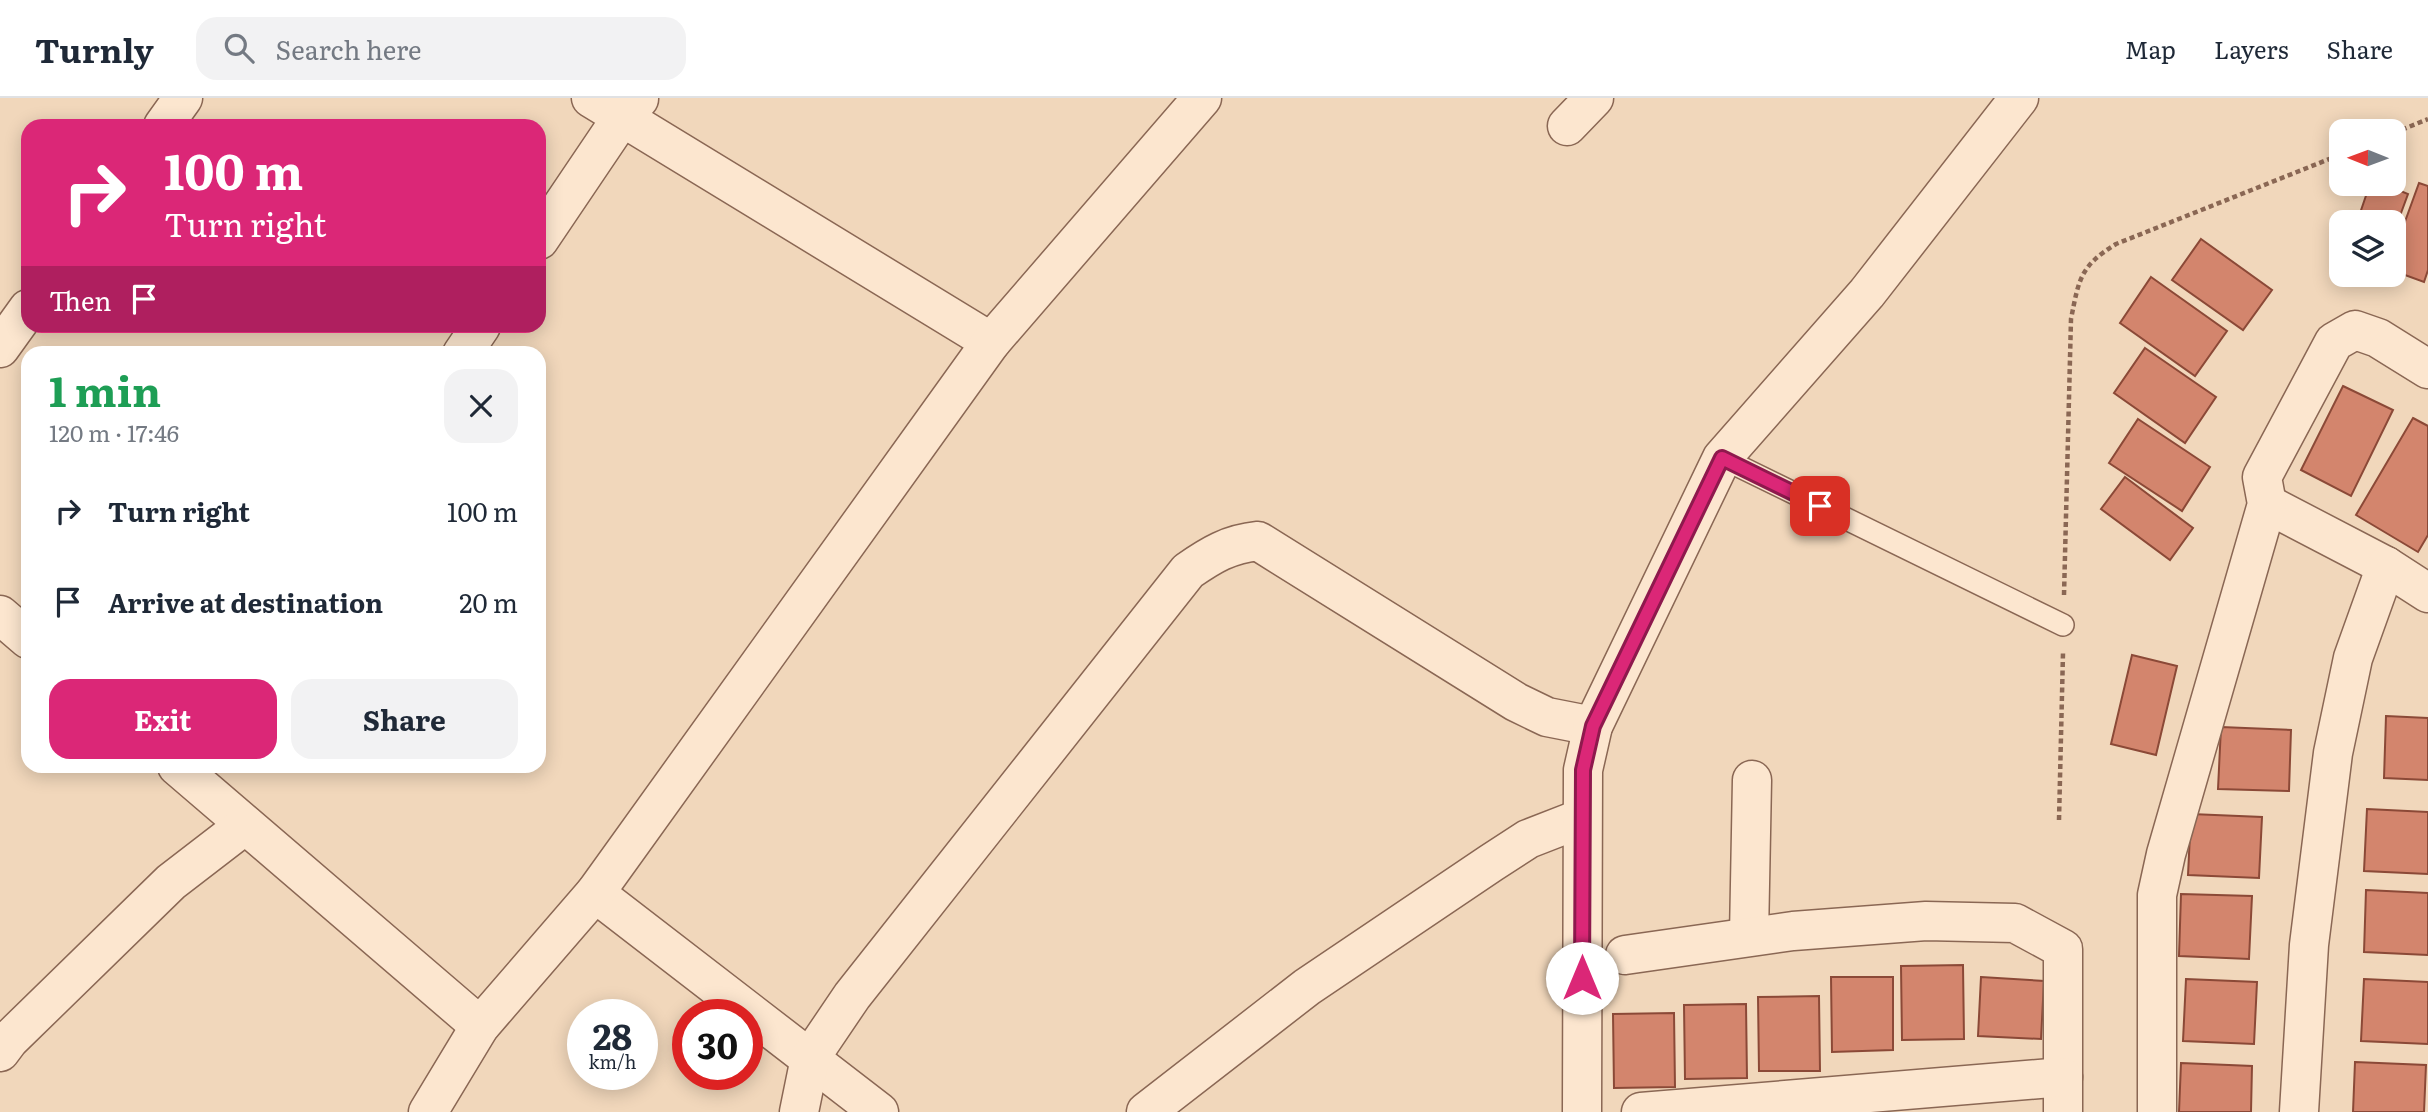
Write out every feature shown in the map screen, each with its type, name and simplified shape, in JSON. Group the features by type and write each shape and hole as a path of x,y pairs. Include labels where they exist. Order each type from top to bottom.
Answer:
{"street":[{"path":"168,119 183,98"},
{"path":"428,1112 480,1026 595,893 991,342 1202,98"},
{"path":"1567,126 1594,98"},
{"path":"1582,1112 1583,770 1593,726 1722,458 1867,293 2019,98"},
{"path":"546,228 617,104 991,342"},
{"path":"0,348 21,320"},
{"path":"2157,1112 2157,895 2267,504 2262,489 2265,470 2334,342 2355,330 2378,338 2428,369"},
{"path":"2267,504 2386,566 2428,593"},
{"path":"799,1112 810,1058 852,996 1188,571 1229,546 1258,541 1516,702 1548,717 1593,726"},
{"path":"2299,1112 2309,945 2333,753 2353,658 2386,566"},
{"path":"0,615 21,633"},
{"path":"187,773 480,1026"},
{"path":"1749,936 1752,780"},
{"path":"1146,1112 1307,987 1528,839 1582,818"},
{"path":"0,1052 171,882 245,825"},
{"path":"595,893 879,1112"},
{"path":"1625,955 1749,936 1926,921 2015,923 2063,949 2063,1094 1641,1112"}],"lane":[{"path":"1722,458 2063,625"}],"path":[{"path":"2406,128 2428,120"},
{"path":"2059,820 2071,319 2078,284 2092,259 2116,244 2329,159"}],"building":[{"path":"2419,183 2428,186 2428,270 2424,282 2406,275 2406,219"},
{"path":"2408,194 2402,210 2361,210 2366,196"},
{"path":"2201,239 2272,290 2243,330 2172,280"},
{"path":"2151,277 2227,331 2195,376 2120,323"},
{"path":"2145,348 2216,397 2185,443 2114,393"},
{"path":"2343,386 2393,410 2351,496 2301,470"},
{"path":"2413,418 2428,426 2428,535 2418,552 2356,515"},
{"path":"2138,419 2210,467 2182,511 2109,463"},
{"path":"2125,477 2193,528 2170,560 2101,509"},
{"path":"2132,655 2177,666 2156,755 2111,744"},
{"path":"2386,716 2428,718 2428,780 2384,778"},
{"path":"2221,727 2291,730 2289,791 2218,789"},
{"path":"2367,809 2428,812 2428,874 2364,871"},
{"path":"2191,814 2262,817 2259,878 2188,875"},
{"path":"2366,890 2428,893 2428,955 2364,952"},
{"path":"2181,894 2252,896 2249,959 2179,956"},
{"path":"1963,965 1964,1039 1902,1040 1901,966"},
{"path":"1831,977 1893,977 1893,1050 1832,1052"},
{"path":"1981,977 2044,981 2041,1039 1978,1036"},
{"path":"2186,979 2257,982 2254,1044 2183,1041"},
{"path":"2364,979 2428,982 2428,1044 2361,1041"},
{"path":"1819,996 1820,1071 1759,1071 1758,997"},
{"path":"1746,1004 1747,1078 1685,1079 1684,1005"},
{"path":"1674,1013 1675,1087 1614,1088 1613,1014"},
{"path":"2355,1062 2426,1065 2424,1112 2353,1112"},
{"path":"2181,1063 2252,1066 2251,1112 2179,1112"}],"route":[{"path":"1582,978 1583,770 1593,726 1722,458 1820,506"}]}
